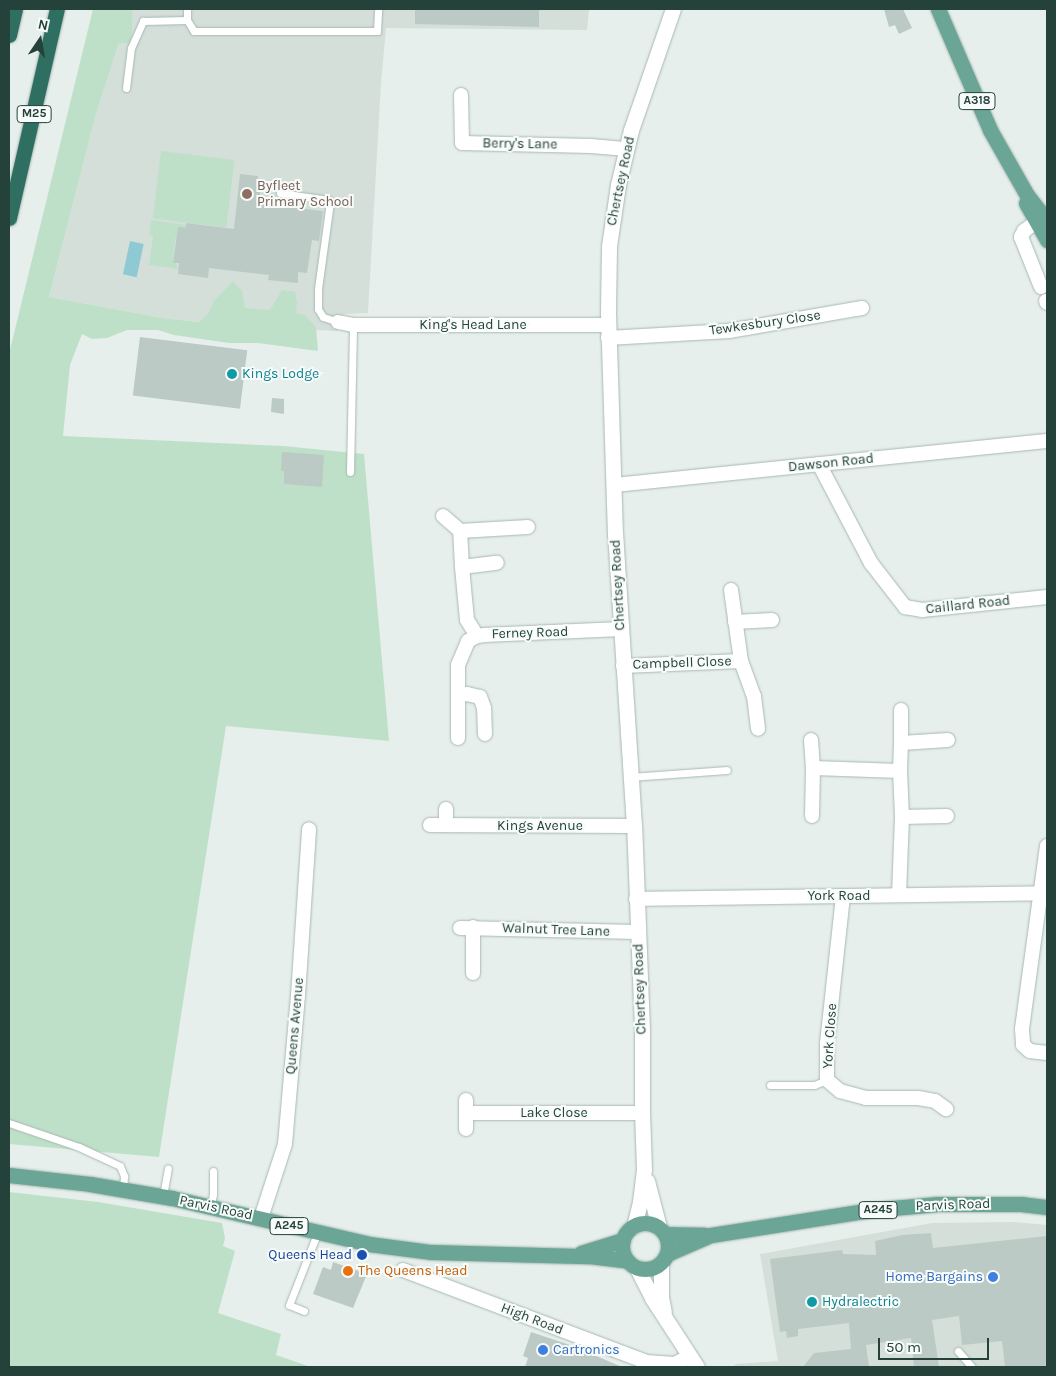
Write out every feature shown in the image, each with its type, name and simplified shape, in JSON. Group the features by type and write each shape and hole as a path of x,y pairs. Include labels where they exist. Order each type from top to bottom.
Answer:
{"highway":[{"path":"9,35 15,9"},
{"name":"M25","path":"9,218 58,9"}],"main road":[{"name":"A318","path":"938,9 974,96 1001,150 1042,220 1047,240"},
{"name":"Parvis Road","path":"9,1175 123,1189 211,1206 317,1234 369,1244 431,1252 572,1256 632,1265"},
{"name":"Parvis Road","path":"662,1231 711,1236 870,1210 938,1204 1021,1204 1047,1207"},
{"path":"646,1223 662,1231 669,1247 664,1259 650,1269 632,1265 622,1247 623,1240 634,1226 646,1223"},
{"name":"Parvis Road","path":"664,1259 711,1236"},
{"name":"Parvis Road","path":"572,1256 623,1240"}],"street":[{"name":"Chertsey Road","path":"634,1226 640,1202 644,1169 642,1030 634,826 620,629 608,332 609,246 627,149 673,9"},
{"name":"Berry's Lane","path":"461,95 462,143 591,146 627,149"},
{"path":"1041,287 1021,237 1024,231 1042,220"},
{"name":"Tewkesbury Close","path":"608,332 729,331 862,308"},
{"name":"King's Head Lane","path":"338,322 353,325 608,332"},
{"name":"Dawson Road","path":"614,485 1047,440"},
{"name":"Caillard Road","path":"820,464 871,563 906,607 922,610 1047,597"},
{"path":"443,516 460,531 528,527"},
{"path":"460,531 467,620 477,636"},
{"path":"462,567 497,563"},
{"name":"Campbell Close","path":"731,590 741,661 754,696 758,730"},
{"path":"736,622 772,620"},
{"name":"Ferney Road","path":"458,738 458,665 468,641 477,636 620,629"},
{"name":"Campbell Close","path":"623,666 741,661"},
{"path":"458,695 467,694 480,697 484,708 485,734"},
{"path":"900,895 902,817 900,770 901,710"},
{"path":"811,740 813,768 812,816"},
{"path":"901,743 948,740"},
{"path":"813,768 900,770"},
{"path":"446,809 446,825"},
{"path":"902,817 947,816"},
{"name":"Kings Avenue","path":"430,825 634,826"},
{"name":"Queens Avenue","path":"261,1218 285,1144 309,830"},
{"path":"1047,846 1022,1029 1023,1045 1030,1051 1047,1053"},
{"name":"York Road","path":"636,899 1041,893"},
{"name":"York Close","path":"843,896 827,1043 827,1080 840,1092 866,1098 918,1098 935,1101 946,1109"},
{"name":"Walnut Tree Lane","path":"473,973 467,928 638,932"},
{"name":"Lake Close","path":"466,1129 466,1106 642,1113"},
{"name":"Chertsey Road","path":"644,1169 662,1231"},
{"name":"High Road","path":"664,1259 661,1297 665,1316"},
{"name":"High Road","path":"402,1270 609,1351 660,1364 693,1362 632,1265"}],"lane":[{"path":"187,9 187,20 194,31 377,31 378,9"},
{"path":"126,88 131,48 143,20 187,20"},
{"path":"280,193 328,200 330,202 318,289 318,310 322,318 338,322"},
{"path":"350,472 353,325"},
{"path":"630,777 727,770"},
{"path":"770,1085 814,1085 827,1080"},
{"path":"9,1123 79,1147 120,1166 124,1176 123,1189"},
{"path":"163,1197 168,1168"},
{"path":"211,1206 213,1171"},
{"path":"304,1311 289,1305 317,1234"},
{"path":"958,1351 972,1367"}],"shaded area":[{"name":"Byfleet Primary School","path":"133,9 589,9 587,30 386,28 381,83 368,313 343,314 337,331 249,327 163,318 49,297 96,114 119,43 130,43"},
{"path":"1013,1222 1047,1225 1047,1367 733,1367 736,1364 778,1361 760,1254 932,1223"}],"green space":[{"path":"93,9 133,9 131,43 119,43 96,114 49,297 163,318 199,322 208,314 213,302 233,281 242,291 245,308 270,310 282,290 295,292 297,302 296,313 305,315 316,327 318,351 258,343 229,343 174,335 158,330 127,330 107,338 92,339 82,334 70,365 63,436 283,446 364,454 389,741 226,726 159,1157 9,1144 9,354"},
{"path":"161,151 234,160 226,228 153,218"},
{"path":"151,220 186,225 186,228 175,239 173,262 176,263 178,269 149,265 153,236 149,235"},
{"path":"9,1192 98,1202 222,1223 225,1238 223,1246 235,1251 218,1313 281,1334 276,1355 311,1367 9,1367"}],"water":[{"path":"130,241 144,244 137,277 123,274"}],"building":[{"path":"415,9 539,9 539,27 415,24"},
{"path":"884,9 903,9 912,28 899,34 895,25 889,27"},
{"path":"240,174 258,176 258,183 261,184 259,204 323,211 319,241 312,240 307,273 298,272 298,283 268,280 269,275 209,268 208,278 178,274 179,263 173,263 178,227 186,228 186,223 234,229"},
{"name":"Kings Lodge","path":"140,337 247,350 240,409 133,396"},
{"path":"272,398 284,399 284,414 271,412"},
{"path":"282,452 324,455 322,487 284,484 284,471 281,471"},
{"path":"931,1233 933,1248 1047,1236 1047,1367 1005,1367 1002,1341 962,1345 959,1316 932,1320 939,1367 914,1367 911,1338 866,1345 869,1367 803,1367 814,1353 851,1349 849,1323 798,1329 798,1336 787,1338 786,1331 780,1332 770,1259 842,1250 843,1254 876,1255 875,1241 902,1235"},
{"path":"333,1262 367,1274 353,1308 313,1294 323,1267 331,1270"},
{"path":"531,1332 573,1346 622,1367 525,1367 528,1358 523,1356"}],"place":[{"name":"Byfleet Primary School","path":"247,194"},
{"name":"Kings Lodge","path":"232,374"},
{"name":"Queens Head","path":"362,1255"},
{"name":"The Queens Head","path":"348,1271"},
{"name":"Home Bargains","path":"993,1277"},
{"name":"Hydralectric","path":"812,1302"},
{"name":"Cartronics","path":"543,1350"}]}
